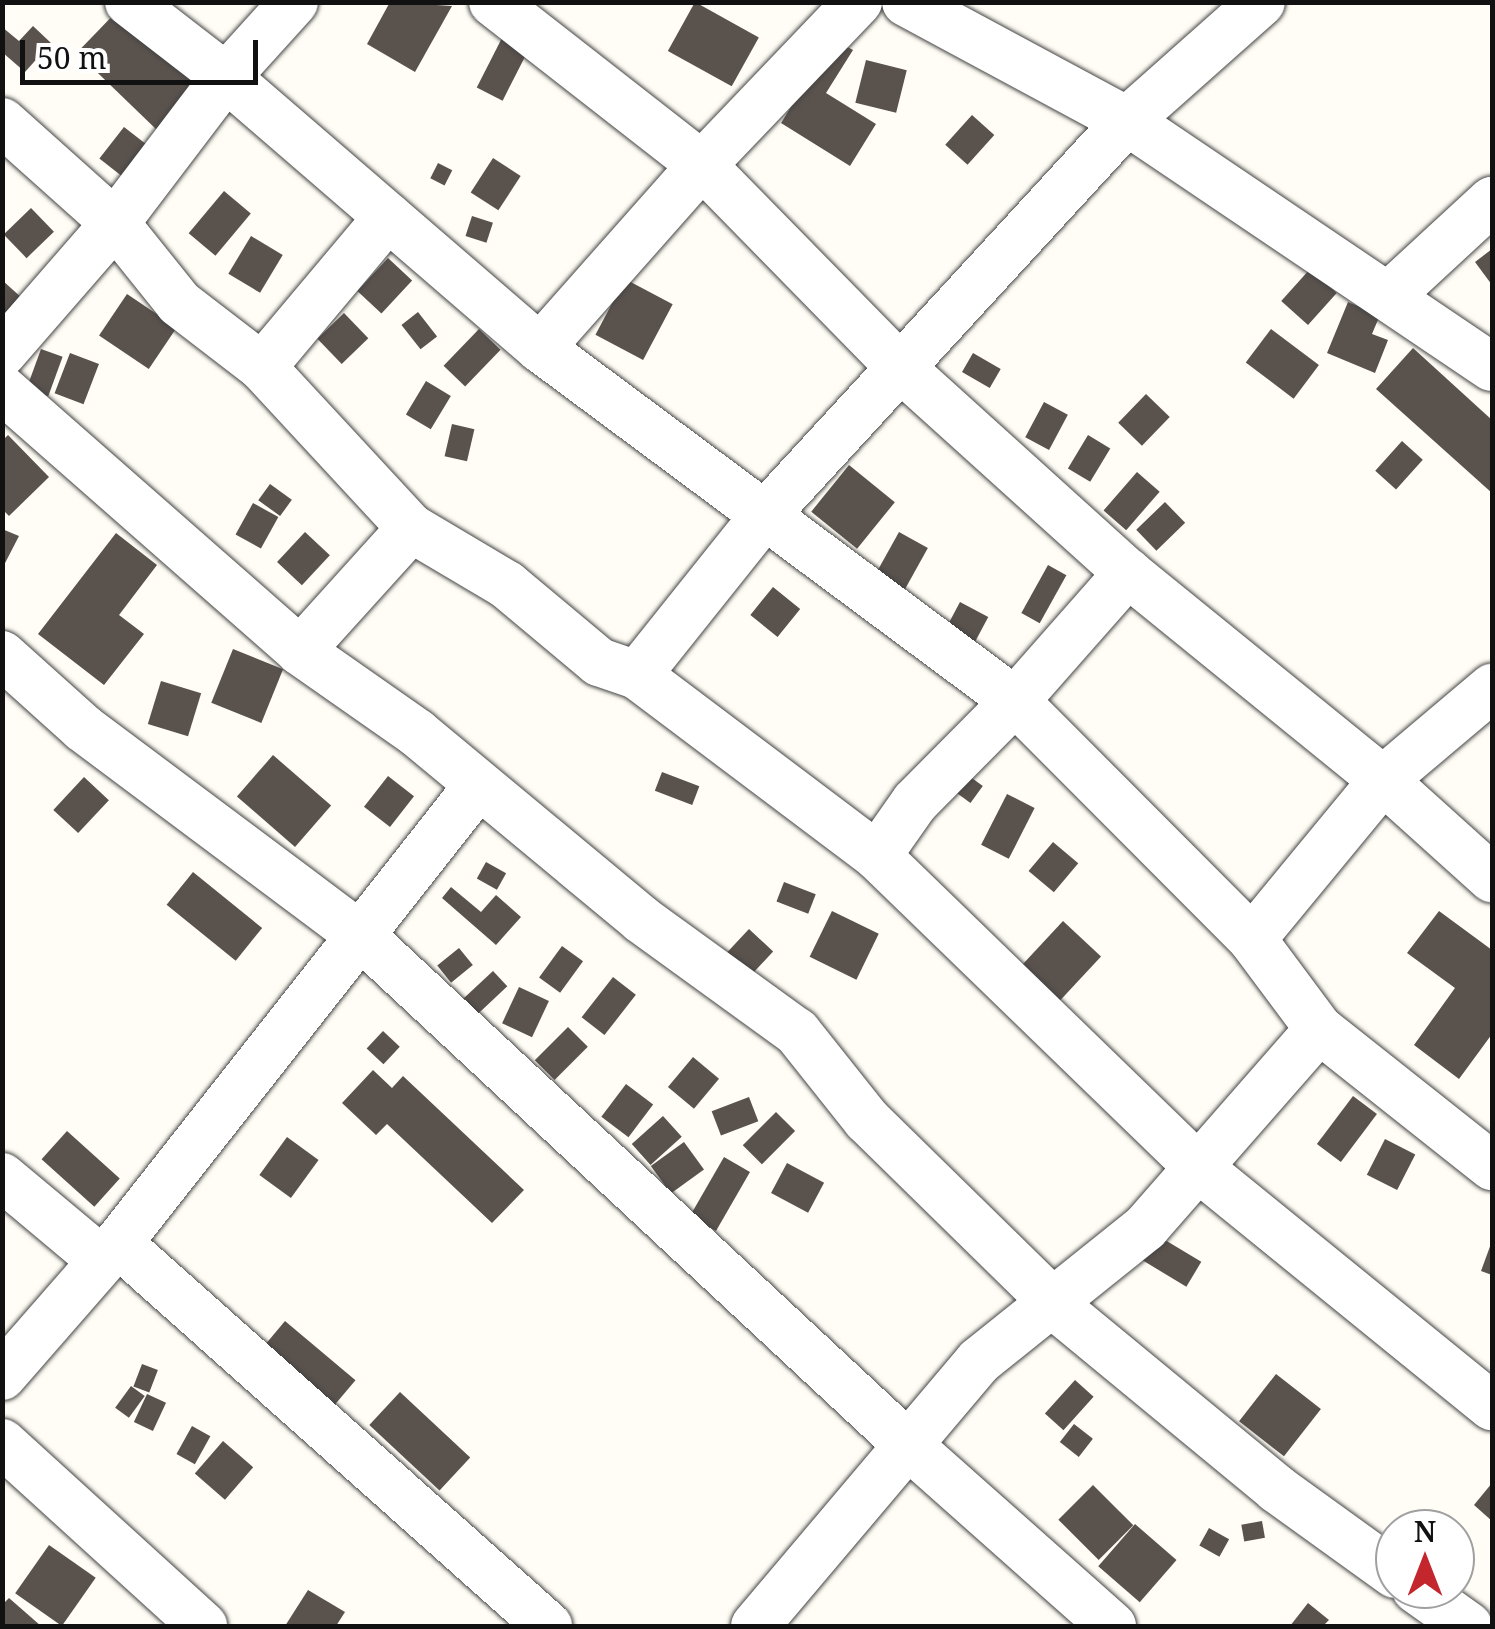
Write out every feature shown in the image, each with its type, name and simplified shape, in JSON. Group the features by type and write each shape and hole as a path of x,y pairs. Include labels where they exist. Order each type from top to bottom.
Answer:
{"street":[{"path":"129,2 226,77 540,348 1014,701 1252,938 1319,1029 1492,1166"},
{"path":"2,353 116,223 226,77 294,2"},
{"path":"493,2 702,165 900,368 1128,573 1383,780 1492,878"},
{"path":"540,348 702,165 858,2"},
{"path":"906,2 1127,121 1492,367"},
{"path":"638,675 763,517 1127,121 1261,2"},
{"path":"2,122 116,223 180,303 262,366 411,528 507,585 600,662 638,675 877,856 1200,1169 1492,1406"},
{"path":"1390,295 1492,202"},
{"path":"262,366 388,217"},
{"path":"2,389 300,652 417,733 477,787 642,920 797,1032 867,1120 1053,1302 1277,1489 1375,1560"},
{"path":"300,652 411,528"},
{"path":"877,856 914,802 1014,701 1128,573"},
{"path":"2,655 83,728 361,936 908,1445 1112,1626"},
{"path":"1252,938 1383,780 1490,690"},
{"path":"2,1376 109,1251 477,787"},
{"path":"755,1626 979,1362 1145,1228 1319,1029"},
{"path":"2,1178 109,1251 548,1626"},
{"path":"2,1443 203,1626"},
{"path":"1444,1609 1468,1626"}],"building":[{"path":"390,2 452,6 415,72 367,44"},
{"path":"695,2 759,37 732,86 668,51"},
{"path":"122,6 208,89 163,136 77,53"},
{"path":"33,26 51,43 25,72 2,52 2,27 19,41"},
{"path":"504,34 530,47 503,101 477,87"},
{"path":"833,39 853,50 826,93 876,124 850,166 781,123"},
{"path":"866,60 907,70 896,113 855,103"},
{"path":"972,115 994,135 968,165 945,145"},
{"path":"124,127 157,153 132,184 99,159"},
{"path":"493,158 521,176 498,210 471,192"},
{"path":"438,163 452,170 445,185 430,178"},
{"path":"224,191 251,213 215,256 189,233"},
{"path":"31,208 54,232 27,258 4,234"},
{"path":"472,216 493,223 486,243 466,236"},
{"path":"251,236 283,255 260,293 228,274"},
{"path":"1492,249 1492,285 1475,262"},
{"path":"388,258 412,281 381,313 357,291"},
{"path":"1310,269 1337,293 1308,325 1281,301"},
{"path":"625,279 673,304 643,360 595,335"},
{"path":"2,280 23,299 2,321"},
{"path":"127,294 177,328 149,369 99,335"},
{"path":"1348,302 1380,315 1372,334 1388,340 1375,373 1327,353"},
{"path":"418,312 437,336 421,349 401,325"},
{"path":"344,313 368,338 342,364 317,339"},
{"path":"479,329 501,350 465,387 444,366"},
{"path":"1271,329 1319,365 1294,399 1246,363"},
{"path":"1413,348 1492,420 1492,493 1376,389"},
{"path":"41,349 63,357 48,396 27,388"},
{"path":"70,353 99,364 84,404 55,393"},
{"path":"973,353 1001,369 990,388 962,372"},
{"path":"426,381 451,396 431,429 406,414"},
{"path":"1146,394 1170,417 1142,446 1118,423"},
{"path":"1044,402 1068,415 1049,450 1025,437"},
{"path":"452,424 474,429 467,461 445,456"},
{"path":"8,435 49,477 9,516 2,509 2,441"},
{"path":"1088,435 1110,448 1090,482 1068,468"},
{"path":"1402,441 1423,460 1396,489 1375,471"},
{"path":"849,465 895,502 857,549 811,512"},
{"path":"1137,472 1160,492 1126,530 1104,510"},
{"path":"270,484 292,500 280,516 258,500"},
{"path":"1165,502 1185,523 1156,551 1136,530"},
{"path":"253,503 278,517 261,549 236,534"},
{"path":"2,529 19,536 2,569"},
{"path":"305,532 330,555 302,585 277,562"},
{"path":"899,532 928,548 902,594 873,578"},
{"path":"116,533 157,565 119,615 144,634 104,685 38,634"},
{"path":"1048,565 1066,575 1040,623 1021,613"},
{"path":"773,587 800,609 778,637 750,615"},
{"path":"960,602 988,617 973,645 945,630"},
{"path":"233,649 283,669 261,723 211,703"},
{"path":"161,681 201,693 188,736 148,724"},
{"path":"273,755 331,806 295,847 237,797"},
{"path":"662,772 699,786 692,805 655,791"},
{"path":"965,773 983,786 970,803 953,790"},
{"path":"388,776 414,796 390,827 364,807"},
{"path":"84,777 109,800 78,833 53,810"},
{"path":"1007,794 1035,808 1009,859 981,845"},
{"path":"1053,842 1078,863 1054,892 1029,871"},
{"path":"486,862 506,873 497,890 477,879"},
{"path":"193,872 262,928 236,961 167,905"},
{"path":"784,882 816,894 808,914 776,902"},
{"path":"451,887 481,912 496,895 521,917 496,945 442,898"},
{"path":"832,911 879,934 856,980 810,957"},
{"path":"1439,911 1492,950 1492,1034 1459,1079 1414,1045 1455,988 1407,953"},
{"path":"1063,921 1101,956 1053,1008 1015,972"},
{"path":"749,929 773,952 749,978 724,955"},
{"path":"562,946 583,961 560,993 539,978"},
{"path":"459,948 473,965 451,983 437,966"},
{"path":"493,971 507,986 478,1014 464,998"},
{"path":"613,977 636,995 604,1035 582,1017"},
{"path":"519,987 549,1001 532,1037 502,1023"},
{"path":"568,1027 588,1047 555,1080 535,1060"},
{"path":"383,1031 400,1047 383,1064 367,1049"},
{"path":"693,1057 719,1079 694,1109 668,1087"},
{"path":"373,1070 392,1088 403,1076 524,1190 492,1223 387,1124 376,1135 342,1103"},
{"path":"626,1084 653,1104 628,1137 601,1117"},
{"path":"1353,1096 1377,1114 1341,1162 1317,1144"},
{"path":"749,1097 758,1121 721,1136 712,1111"},
{"path":"776,1112 795,1131 762,1164 743,1145"},
{"path":"663,1116 682,1137 651,1165 632,1144"},
{"path":"67,1131 120,1179 94,1207 42,1159"},
{"path":"287,1137 319,1160 291,1198 259,1175"},
{"path":"1385,1139 1415,1154 1397,1190 1367,1175"},
{"path":"684,1142 704,1170 671,1194 651,1166"},
{"path":"724,1157 750,1172 716,1231 690,1216"},
{"path":"787,1163 824,1183 808,1213 771,1193"},
{"path":"1155,1234 1201,1262 1186,1287 1140,1259"},
{"path":"1492,1241 1492,1275 1481,1271"},
{"path":"285,1321 355,1380 328,1413 257,1354"},
{"path":"142,1364 158,1370 149,1392 133,1386"},
{"path":"1276,1374 1321,1409 1284,1456 1239,1421"},
{"path":"1075,1380 1094,1397 1063,1430 1045,1413"},
{"path":"131,1386 145,1396 129,1418 115,1408"},
{"path":"400,1392 470,1457 440,1490 369,1425"},
{"path":"147,1394 166,1403 153,1431 134,1422"},
{"path":"1074,1424 1093,1439 1079,1457 1060,1442"},
{"path":"192,1426 210,1436 195,1464 176,1454"},
{"path":"223,1441 253,1467 225,1500 195,1473"},
{"path":"1492,1483 1492,1521 1474,1505"},
{"path":"1093,1485 1133,1525 1099,1560 1058,1520"},
{"path":"1262,1521 1265,1538 1244,1541 1241,1525"},
{"path":"1135,1524 1177,1560 1140,1602 1098,1566"},
{"path":"1209,1528 1229,1539 1219,1557 1199,1545"},
{"path":"49,1545 96,1578 62,1626 15,1593"},
{"path":"308,1590 345,1612 336,1626 285,1626"},
{"path":"9,1598 41,1626 2,1626 2,1605"},
{"path":"1308,1603 1329,1620 1323,1626 1290,1626"}]}
